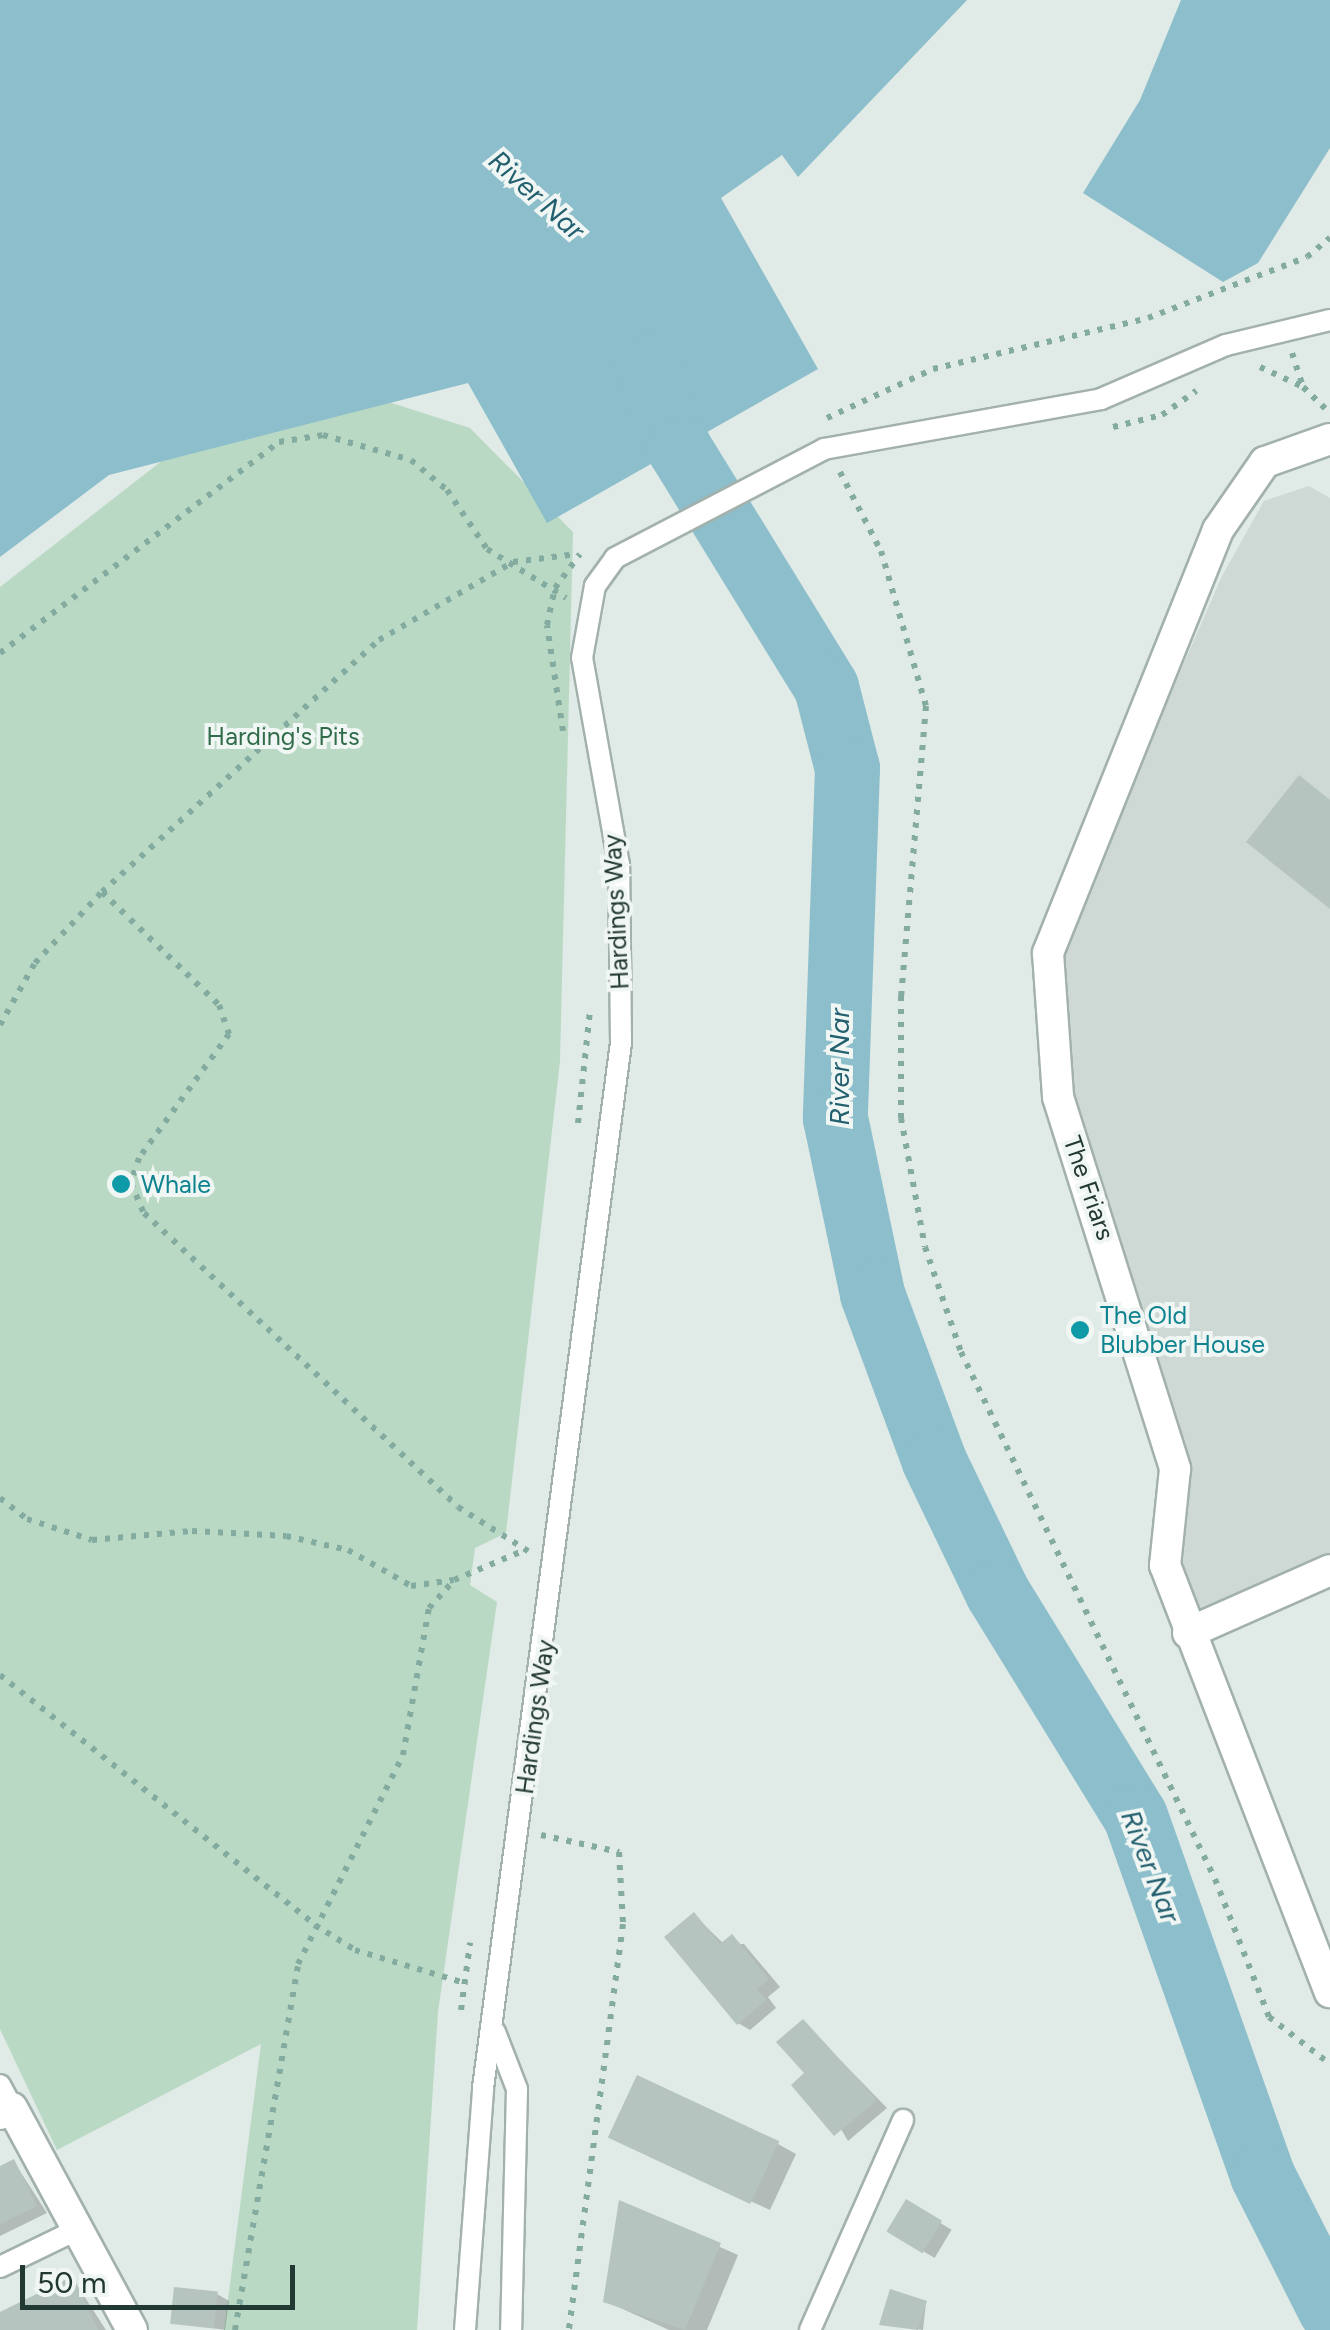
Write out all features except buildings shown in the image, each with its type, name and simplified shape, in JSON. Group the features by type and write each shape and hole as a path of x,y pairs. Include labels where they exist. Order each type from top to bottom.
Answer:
{"street":[{"name":"The Friars","path":"1330,440 1266,462 1218,530 1048,953 1058,1097 1175,1469 1165,1565 1188,1633 1330,1992"},
{"path":"1188,1633 1330,1570"},
{"path":"4,2102 132,2330"}],"lane":[{"name":"Hardings Way","path":"466,2330 496,1986 520,1832 621,1043 618,865 582,658 584,614 616,558 824,449 1101,399 1226,345 1330,320"},
{"name":"Hardings Way","path":"494,2030 517,2090 510,2330"},
{"path":"810,2330 903,2120"},
{"path":"0,2267 74,2231"}],"path":[{"path":"808,428 933,369 1148,318 1307,257 1330,238"},
{"path":"1286,333 1303,387 1330,413"},
{"path":"0,653 279,442 338,437 410,460 447,490 488,549 555,588 584,614"},
{"path":"840,471 881,550 926,706 901,996 901,1118 924,1247 961,1352 1215,1879 1270,2017 1330,2064"},
{"path":"0,1025 35,963 102,892 379,640 513,562 580,553 555,588 549,672 566,741"},
{"path":"102,892 219,1005 229,1034 139,1158 131,1183 144,1212 458,1507 526,1550"},
{"path":"578,1128 591,997"},
{"path":"0,1498 27,1519 92,1540 192,1531 286,1536 348,1550 412,1586 454,1580 526,1550"},
{"path":"524,1569 528,1531"},
{"path":"235,2330 298,1964 315,1925 353,1866 403,1755 429,1608 454,1580"},
{"path":"0,1675 315,1925 354,1950 464,1982 496,1986"},
{"path":"520,1832 619,1852 623,1924 569,2330"},
{"path":"460,2021 472,1928"}],"shaded area":[{"path":"1309,486 1330,498 1330,1568 1187,1622 1166,1453 1065,1115 1061,945 1222,576 1264,501"}],"green space":[{"name":"Harding's Pits","path":"354,391 470,428 573,532 560,1061 506,1533 475,1548 470,1585 497,1602 438,2012 417,2330 224,2330 261,2044 57,2150 0,2029 0,587 222,414"}],"water":[{"path":"0,0 967,0 798,177 782,155 721,198 818,369 547,523 468,383 109,475 0,557"},
{"path":"1181,0 1330,0 1330,148 1258,263 1223,282 1083,193 1140,100"}],"waterway":[{"name":"River Nar","path":"647,366 679,448 826,687 847,768 835,1118 872,1294 934,1461 997,1592 1135,1816 1262,2175 1330,2309"}],"place":[{"name":"Whale","path":"121,1184"},
{"name":"The Old Blubber House","path":"1080,1330"}]}
